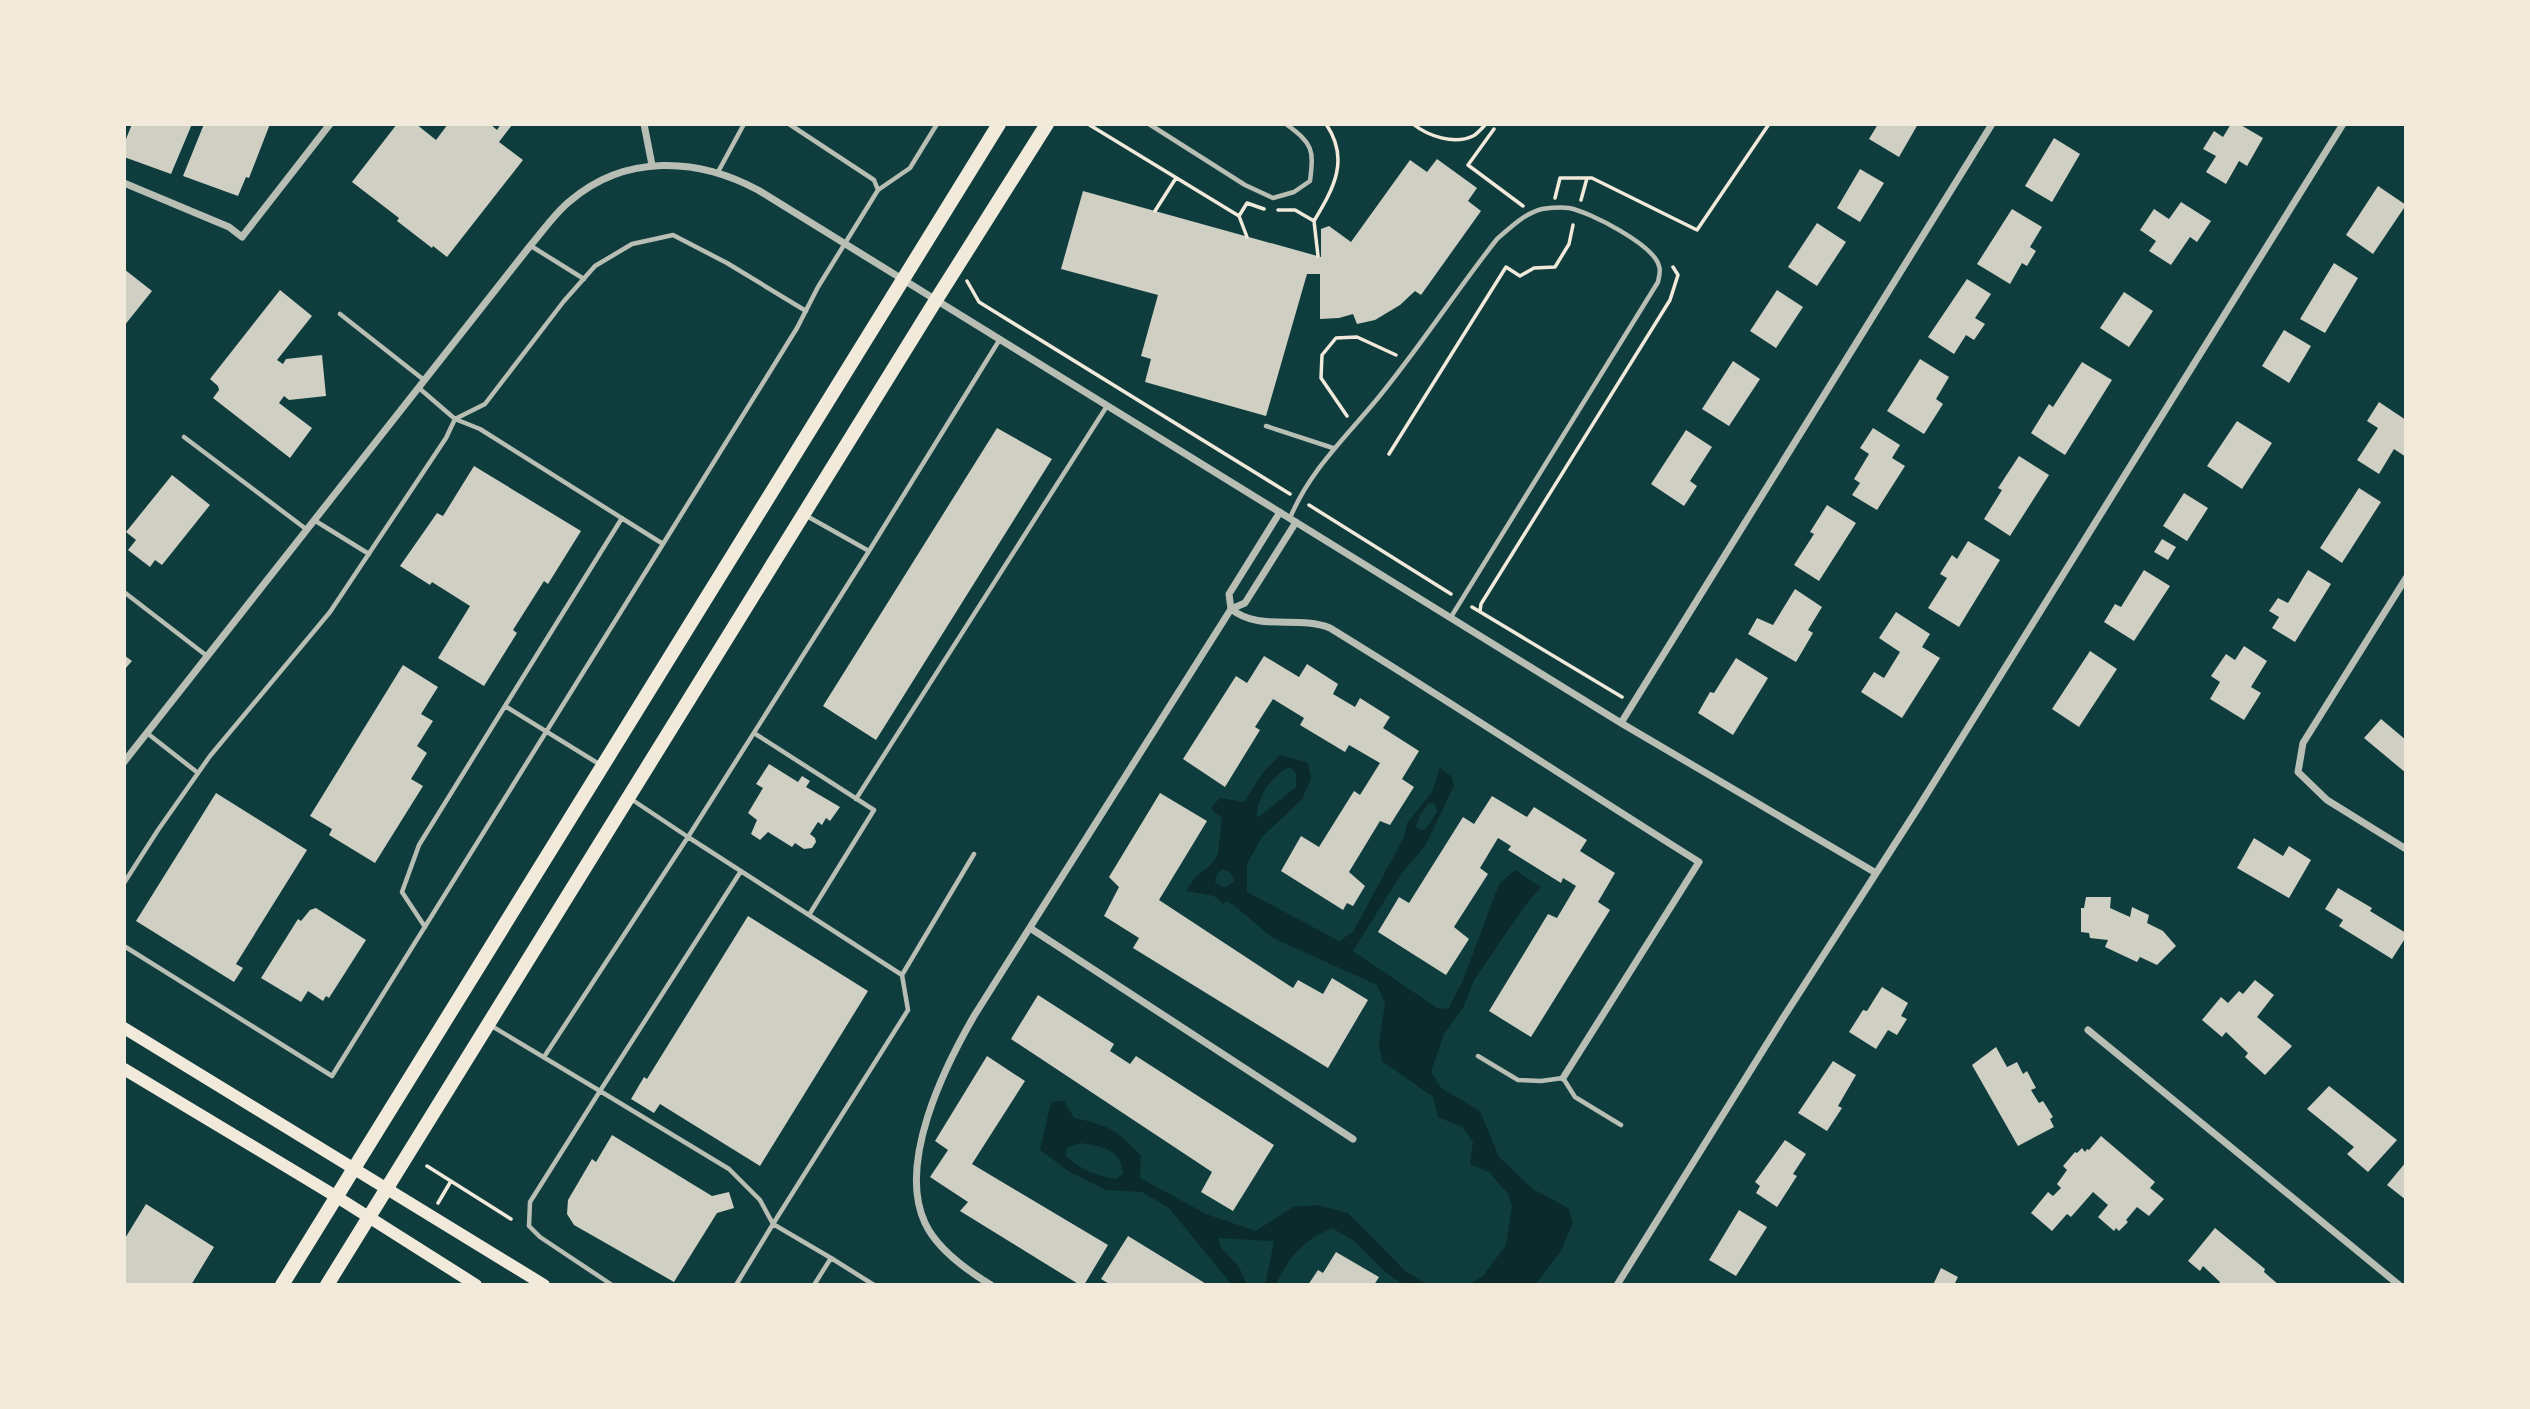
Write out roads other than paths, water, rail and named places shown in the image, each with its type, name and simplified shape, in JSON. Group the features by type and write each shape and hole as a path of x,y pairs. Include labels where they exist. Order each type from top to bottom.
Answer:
{"main road":[{"path":"282,1285 999,124"},
{"path":"327,1285 1047,124"},
{"path":"124,1028 544,1285"},
{"path":"124,1069 337,1197 476,1285"}],"street":[{"path":"644,124 652,165"},
{"path":"1621,723 1992,124"},
{"path":"1617,1285 2343,124"},
{"path":"124,183 229,227 242,237 329,125"},
{"path":"124,762 567,202 611,175 652,165 708,169 738,179 758,190 1621,723 1876,873"},
{"path":"1280,512 1229,594 1231,609 1242,618 1256,622 1319,623 1330,628 1468,712 1573,783 1699,862 1563,1078"},
{"path":"991,1285 976,1276 941,1245 925,1224 920,1208 917,1194 918,1158 935,1100 960,1040 1231,609 1245,603 1293,520"},
{"path":"2406,578 2303,743 2298,772 2327,800 2406,849"},
{"path":"1030,928 1353,1139"},
{"path":"2088,1030 2399,1285"}],"lane":[{"path":"718,172 744,124"},
{"path":"789,124 874,180 877,190"},
{"path":"124,946 332,1076 663,544 877,190 910,168 937,124"},
{"path":"1149,124 1158,127 1245,185 1273,198 1294,192 1310,181 1313,154 1303,136 1286,124"},
{"path":"1293,520 1298,496 1333,448 1379,397 1497,239 1522,219 1541,210 1566,207 1586,213 1643,245 1660,267 1658,282 1450,618"},
{"path":"124,883 198,773 330,612 446,438 455,419 485,404 564,301 596,266 632,244 673,235 727,263 806,311"},
{"path":"530,246 584,279"},
{"path":"340,314 424,380"},
{"path":"544,1057 688,837 1000,339"},
{"path":"418,387 455,419 480,429 663,544"},
{"path":"856,799 1107,405"},
{"path":"1266,426 1333,448"},
{"path":"184,436 306,529"},
{"path":"804,514 869,551"},
{"path":"425,927 402,892 419,845 622,519"},
{"path":"314,520 369,554"},
{"path":"124,592 206,656"},
{"path":"505,706 603,766"},
{"path":"147,733 198,773"},
{"path":"754,733 874,810 809,915"},
{"path":"630,798 902,975"},
{"path":"736,1285 908,1010 902,975 974,854"},
{"path":"612,1285 540,1237 529,1226 530,1202 741,871"},
{"path":"490,1025 729,1169 760,1200 773,1224 874,1285"},
{"path":"1478,1056 1518,1080 1563,1078 1575,1097 1621,1125"},
{"path":"814,1285 831,1258"}],"water":[{"path":"1280,755 1308,763 1311,779 1302,799 1262,837 1247,864 1247,892 1339,941 1353,932 1404,837 1407,823 1432,792 1440,768 1452,777 1454,786 1425,846 1402,873 1353,951 1437,1008 1448,1009 1463,980 1499,884 1515,870 1541,887 1524,907 1474,980 1463,1008 1444,1034 1431,1072 1441,1088 1480,1111 1499,1157 1533,1189 1568,1208 1573,1222 1561,1251 1535,1285 1469,1285 1483,1276 1506,1245 1512,1206 1508,1194 1489,1172 1470,1164 1473,1142 1462,1127 1438,1117 1433,1097 1382,1061 1379,1044 1385,1003 1377,985 1273,938 1226,901 1223,904 1214,896 1186,891 1196,876 1210,866 1218,854 1222,817 1211,807 1220,798 1244,802 1262,774","holes":["1290,767 1296,773 1296,787 1257,818 1259,802 1266,788 1277,775","1429,803 1435,804 1437,812 1426,829 1420,830 1416,827 1420,815","1223,869 1231,873 1234,881 1225,888 1215,883 1217,874"]},
{"path":"1064,1101 1074,1118 1096,1123 1119,1134 1141,1156 1140,1178 1206,1214 1256,1231 1293,1207 1317,1205 1348,1213 1405,1271 1429,1285 1404,1285 1385,1272 1354,1241 1332,1228 1298,1251 1275,1285 1256,1285 1266,1282 1274,1241 1218,1238 1222,1249 1239,1267 1247,1285 1232,1285 1169,1208 1142,1192 1106,1190 1070,1172 1040,1150 1051,1102","holes":["1080,1143 1109,1150 1119,1159 1123,1174 1116,1179 1095,1174 1076,1164 1065,1155 1068,1147"]}]}
